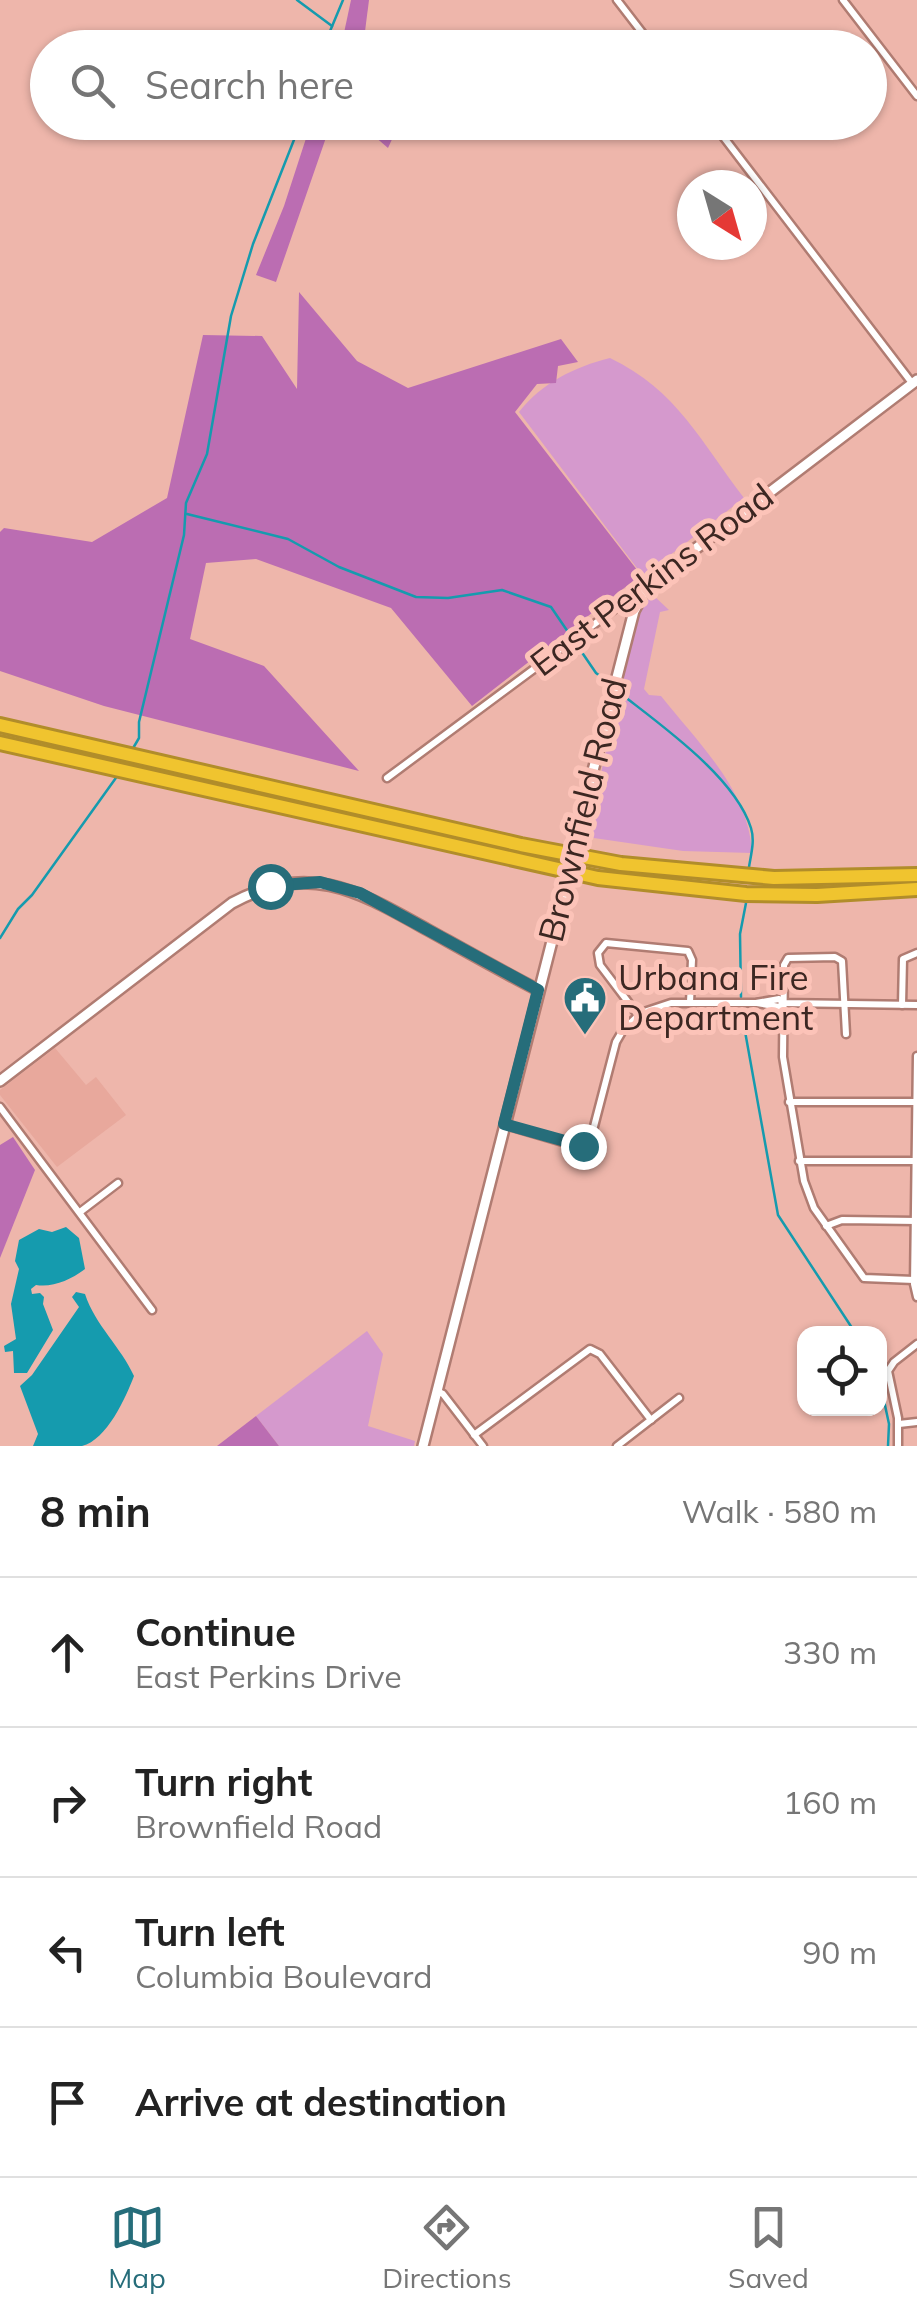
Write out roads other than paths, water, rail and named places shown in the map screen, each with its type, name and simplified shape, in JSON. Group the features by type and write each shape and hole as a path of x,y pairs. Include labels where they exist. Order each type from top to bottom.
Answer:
{"highway":[{"path":"0,726 521,845 621,864 761,878 917,875"},
{"path":"0,742 516,861 648,886 783,895 917,889"}],"street":[{"path":"617,0 640,30"},
{"path":"843,0 866,30"},
{"path":"887,57 917,96"},
{"path":"726,140 914,382"},
{"name":"East Perkins Road","path":"387,778 914,382"},
{"name":"Brownfield Road","path":"423,1446 634,611 648,585"},
{"path":"0,1081 225,908 260,889 286,883 320,882 376,901 538,990"},
{"path":"638,1015 600,965 598,953 606,943 688,950 692,960 690,1002"},
{"path":"902,1005 903,959 917,952"},
{"path":"846,1034 844,964 835,957 788,958 784,965 783,1057 799,1161 809,1196 864,1278 914,1280"},
{"path":"504,1124 573,1145 586,1145 616,1042 638,1015 658,1005 690,1002 779,1007 783,1003 917,1006"},
{"path":"917,1056 917,1297"},
{"path":"789,1102 917,1102"},
{"path":"0,1107 152,1310"},
{"path":"799,1161 916,1161"},
{"path":"80,1212 118,1183"},
{"path":"826,1226 842,1220 916,1221"},
{"path":"898,1446 899,1424 888,1371 917,1344"},
{"path":"474,1435 592,1349 651,1420"},
{"path":"436,1391 443,1394 483,1446"},
{"path":"617,1446 679,1398"},
{"path":"899,1424 917,1422"}],"water":[{"path":"66,1227 79,1238 85,1269 62,1282 31,1289 32,1294 44,1297 53,1330 27,1373 14,1373 13,1351 5,1352 4,1346 16,1339 11,1304 19,1269 15,1261 19,1240 39,1229 52,1232"},
{"path":"76,1292 85,1294 134,1376 114,1417 91,1442 82,1446 33,1446 38,1434 20,1386 32,1375 79,1307 72,1297"}],"waterway":[{"path":"297,0 332,26"},
{"path":"330,30 343,0"},
{"path":"132,750 139,738 139,722 184,535 186,503 207,454 231,316 253,244 294,140"},
{"path":"187,514 288,539 339,567 416,597 448,598 502,590 551,607 596,673 608,682"},
{"path":"620,693 676,737 730,790 751,828 749,867"},
{"path":"0,938 118,775"},
{"path":"741,997 740,934 746,903"},
{"path":"741,1009 778,1215 851,1326"},
{"path":"887,1415 888,1446"}],"place":[{"name":"Urbana Fire Department","path":"585,1036"}]}
